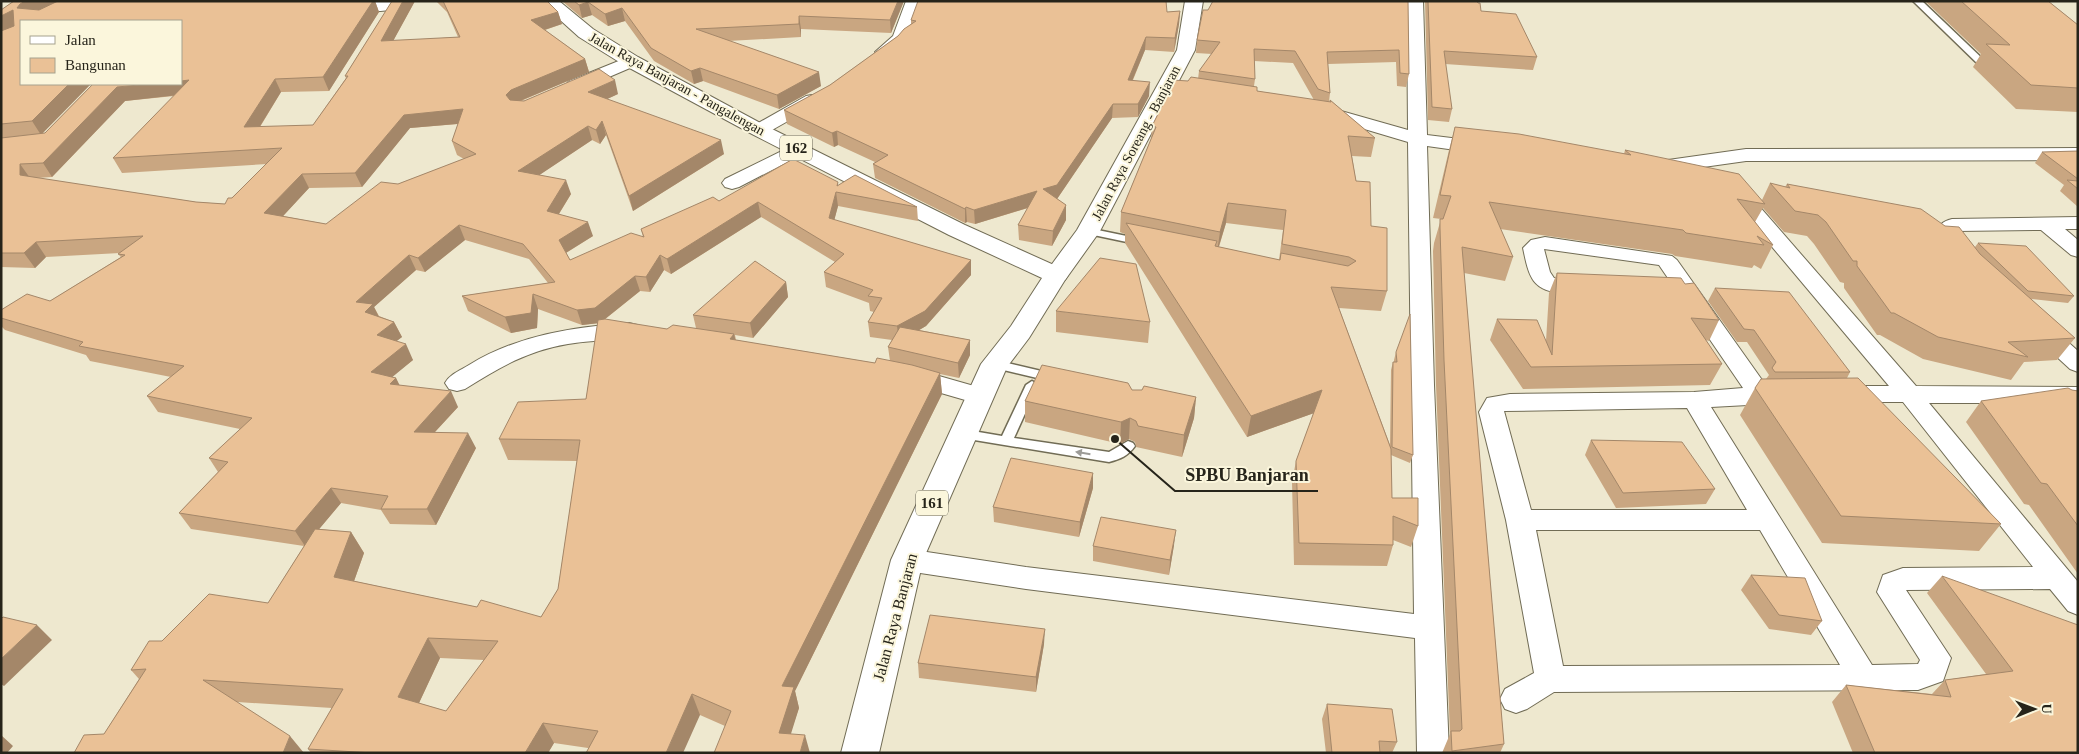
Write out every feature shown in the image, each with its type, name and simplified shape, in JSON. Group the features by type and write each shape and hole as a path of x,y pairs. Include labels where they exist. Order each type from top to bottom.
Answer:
{"main road":[{"name":"Jalan Raya Banjaran - Pangalengan","path":"548,1 586,33 631,61 760,130 957,230 1056,275"},
{"name":"Jalan Raya Soreang - Banjaran","path":"1056,275 1088,231 1177,87 1186,50 1194,1"},
{"name":"Jalan Raya Banjaran","path":"860,753 907,560 979,396 996,364 1020,332 1056,275"}],"street":[{"path":"320,1 331,6 345,7 394,3"},
{"path":"872,60 900,38 914,1"},
{"path":"1416,1 1422,385 1433,753"},
{"path":"383,21 394,3"},
{"path":"557,93 631,61"},
{"path":"760,130 825,93"},
{"path":"1305,106 1352,118 1419,139 1503,150"},
{"path":"732,183 798,149"},
{"path":"1641,165 1679,167 1709,160 1746,155 2078,154"},
{"path":"1709,160 1909,394 2078,603"},
{"path":"2045,223 2078,251"},
{"path":"1976,269 1947,235 1952,225 2078,223"},
{"path":"1602,287 1555,286 1546,283 1538,276 1532,248 1538,244 1545,243 1665,260 1670,264 1760,395"},
{"path":"1658,289 1687,290"},
{"path":"2026,316 2077,363"},
{"path":"457,383 510,352 553,340 632,329 651,332"},
{"path":"889,372 918,377 979,396"},
{"path":"1550,679 1520,520 1491,412 1496,404 1510,402 1694,400 1760,395 1814,394 2078,395"},
{"path":"1694,400 1864,678"},
{"path":"1520,520 1767,520"},
{"path":"907,560 1026,578 1430,628"},
{"path":"1516,700 1550,679 1918,677 1932,672 1936,658 1891,592 1893,583 1902,579 2057,578"}],"lane":[{"path":"1917,1 1984,65"},
{"path":"1088,231 1157,246"},
{"path":"996,364 1066,380"},
{"path":"1006,441 1037,374"},
{"path":"961,434 1109,456 1119,454 1128,446"}],"building":[{"path":"14,1 25,1 17,8 39,10 58,1 373,1 323,77 275,79 244,127 313,125 348,76 345,76 392,1 403,1 381,41 460,37 443,1 547,1 558,12 531,20 585,59 511,90 506,95 510,100 524,101 599,69 615,80 588,92 721,140 629,196 602,121 596,130 588,126 518,171 566,180 547,211 588,222 559,240 570,260 631,233 644,237 641,229 713,197 719,201 793,159 838,182 837,186 855,175 917,207 836,192 829,218 971,260 925,311 897,326 868,322 882,298 868,296 873,290 824,272 844,254 758,202 667,259 660,255 646,277 635,276 595,308 577,310 533,294 531,313 505,317 462,296 555,282 523,244 459,225 418,258 409,255 356,302 373,304 365,312 394,322 377,335 406,344 371,372 396,378 390,384 451,391 414,432 468,433 427,509 381,509 388,496 331,488 295,531 179,513 228,462 209,458 252,418 147,396 184,366 79,346 83,342 1,318 1,310 27,294 50,301 125,255 118,254 143,236 36,242 24,253 1,253 1,138 45,133 92,85 139,85 117,87 43,163 20,164 20,175 196,202 225,204 228,198 232,198 282,148 113,158 189,80 182,81 182,20 20,20 20,85 68,85 32,121 1,124 1,31 14,26 13,10 1,16 1,10","holes":["463,109 452,141 476,154 398,184 381,182 326,224 264,213 302,174 355,173 404,115"]},
{"path":"574,1 898,1 890,20 799,16 799,24 696,29 819,72 777,95 700,68 691,71 651,48 622,8 605,14 588,2 579,5"},
{"path":"918,1 1166,1 1167,12 1180,11 1175,38 1146,37 1128,80 1150,82 1138,104 1113,104 1057,185 1043,189 1066,205 1053,231 1018,225 1037,191 974,210 966,207 965,209 873,164 888,155 837,131 832,133 784,110 830,85 898,36 904,29 916,21 911,20"},
{"path":"1213,1 1408,1 1409,74 1400,73 1399,50 1327,52 1330,93 1318,89 1295,51 1254,49 1255,79 1199,71 1220,42 1197,40 1203,10 1208,10"},
{"path":"1428,1 1477,1 1480,3 1481,11 1516,14 1537,57 1444,51 1452,109 1432,107"},
{"path":"1961,1 2048,1 2078,25 2078,88 2031,85 1986,44 2010,45"},
{"path":"1191,77 1257,87 1257,91 1331,102 1330,100 1375,138 1348,136 1356,181 1370,182 1371,226 1387,228 1387,291 1331,287 1391,449 1392,498 1418,498 1418,526 1393,516 1393,545 1299,543 1296,461 1322,390 1251,416 1126,223 1217,241 1215,246 1280,260 1281,253 1348,266 1356,261 1349,257 1282,244 1286,210 1228,203 1220,232 1121,212 1156,127 1152,126 1173,80 1188,81"},
{"path":"1455,127 1519,134 1631,155 1625,150 1739,174 1765,204 1737,199 1773,245 1757,236 1764,245 1686,233 1683,230 1489,202 1513,257 1462,247 1504,744 1452,751 1451,731 1460,731 1462,729 1444,360 1440,228 1440,219 1443,219 1451,196 1440,195"},
{"path":"2078,151 2078,179 2042,152"},
{"path":"2067,180 2078,181 2078,189"},
{"path":"1770,183 1790,188 1787,184 1921,209 1945,226 1959,227 1980,254 2075,338 2008,342 2028,357 1938,337 1891,313 1857,266 1857,261 1853,261 1826,222 1818,215 1795,211"},
{"path":"1978,243 2026,246 2074,296 2028,291"},
{"path":"1100,258 1136,264 1150,322 1056,311"},
{"path":"755,261 786,282 750,323 693,315"},
{"path":"1557,273 1681,278 1685,284 1694,283 1719,320 1691,318 1722,364 1531,367 1497,319 1537,320 1552,355"},
{"path":"1715,288 1789,292 1850,372 1775,372 1772,368 1776,362 1754,330 1744,329"},
{"path":"1410,314 1413,455 1392,447 1393,362 1397,362 1396,352"},
{"path":"605,319 667,329 673,325 734,334 730,339 875,363 877,358 940,373 782,686 794,687 779,733 805,735 800,753 714,753 731,711 692,694 666,753 586,753 598,731 543,723 525,753 373,753 308,749 343,689 203,680 290,736 283,753 74,753 84,735 104,734 146,669 131,670 149,641 162,641 209,594 268,603 315,529 351,532 334,577 477,607 481,600 541,617 558,589 580,440 499,439 518,402 586,399 598,320","holes":["428,638 498,641 446,711 398,697"]},
{"path":"900,327 970,340 958,363 888,347"},
{"path":"1042,365 1128,383 1132,390 1142,390 1144,386 1196,397 1184,435 1138,426 1136,421 1130,418 1121,422 1025,401"},
{"path":"1858,378 2001,524 1841,516 1755,388 1761,379"},
{"path":"2068,388 2078,391 2078,526 2047,484 2041,483 1981,401"},
{"path":"1591,440 1682,442 1715,489 1623,493"},
{"path":"1011,458 1093,473 1080,522 993,507"},
{"path":"1101,517 1176,530 1170,560 1093,546"},
{"path":"1751,575 1805,578 1822,621 1779,615"},
{"path":"1942,576 2078,625 2078,753 1875,753 1846,685 1951,697 1945,680 2013,671"},
{"path":"930,615 1045,629 1036,677 918,663"},
{"path":"3,617 37,625 1,659 1,619"},
{"path":"1327,704 1392,709 1397,742 1379,741 1380,753 1332,753"}],"place":[{"name":"SPBU Banjaran","path":"1115,439"}]}
